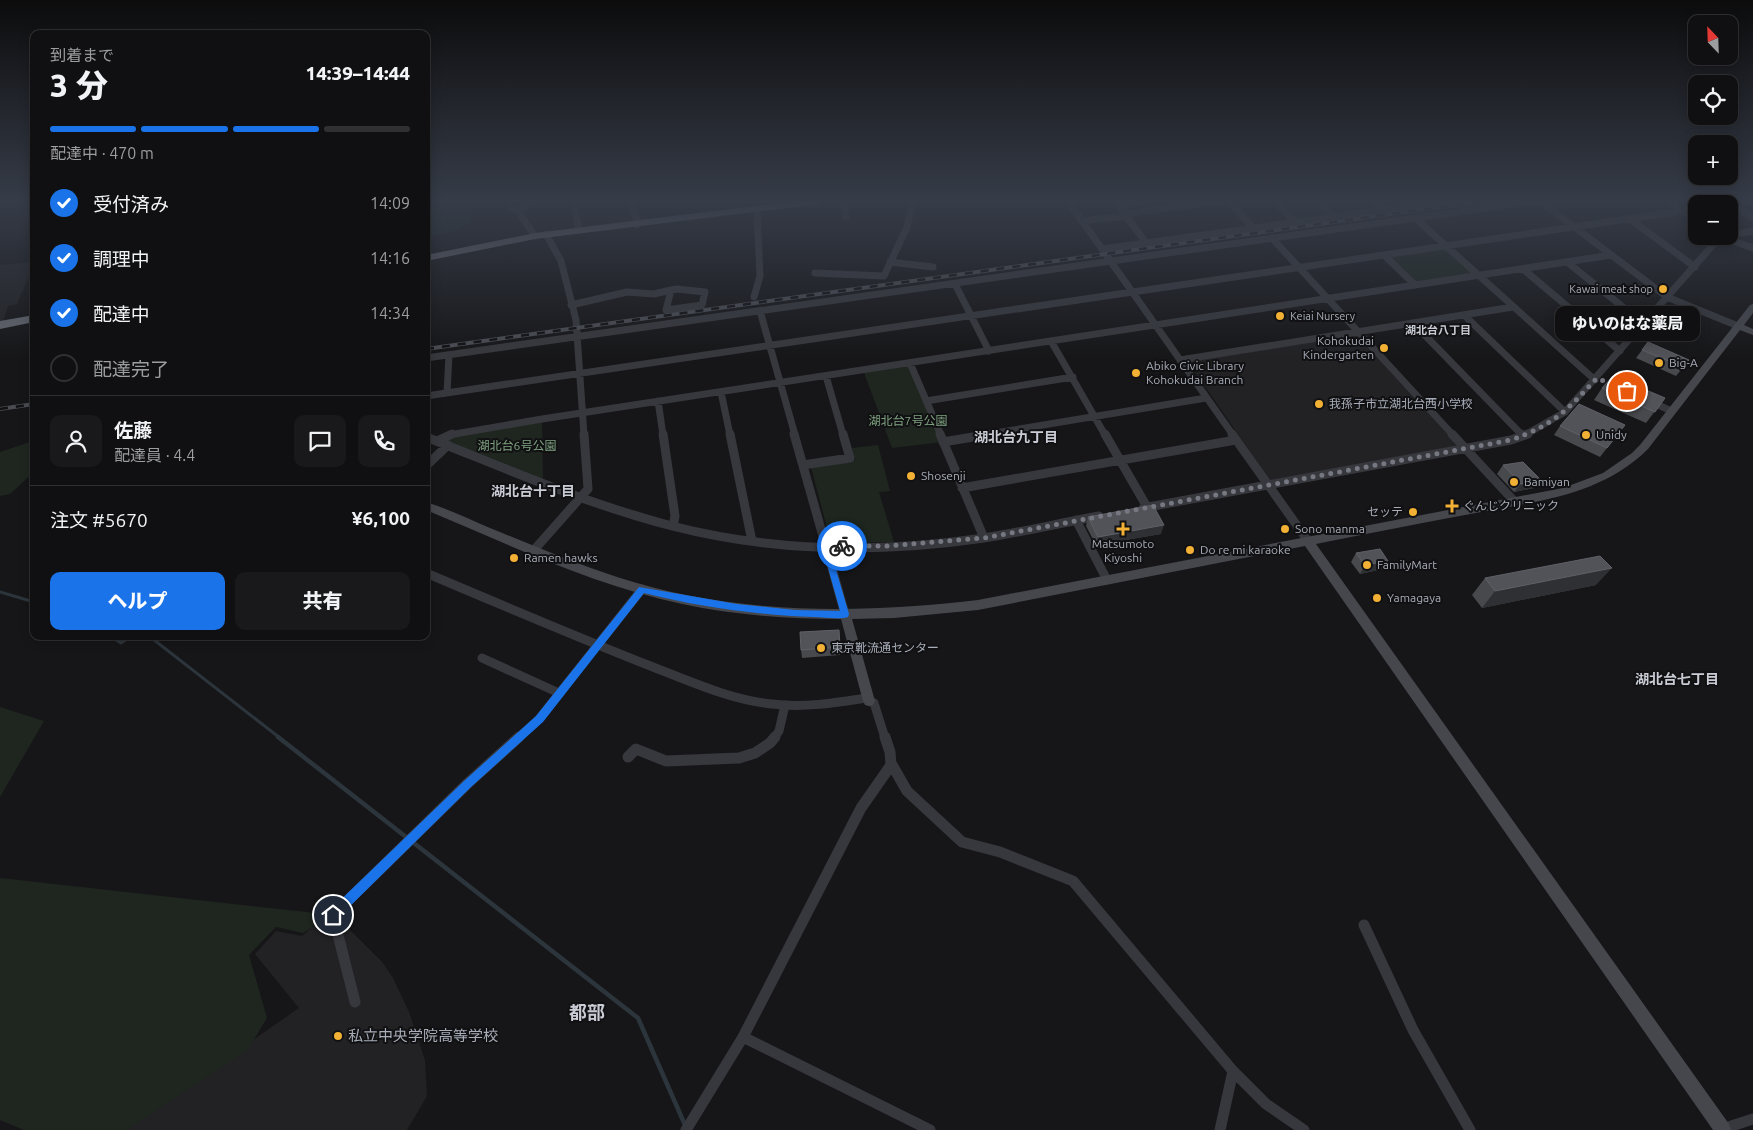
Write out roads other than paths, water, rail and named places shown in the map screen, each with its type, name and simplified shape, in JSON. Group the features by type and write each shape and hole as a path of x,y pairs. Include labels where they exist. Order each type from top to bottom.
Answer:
{"highway":[{"path":"430,257 447,254"},
{"path":"0,325 30,319"}],"street":[{"path":"534,550 583,497 588,489 575,314 570,305 561,261 555,254"},
{"path":"754,297 760,276 759,254"},
{"path":"815,273 884,276 894,254"},
{"path":"1105,254 1722,1130 1753,1119"},
{"path":"430,357 1161,254"},
{"path":"1286,254 1514,501"},
{"path":"430,395 1393,254"},
{"path":"1454,254 1599,380"},
{"path":"1677,254 1695,267"},
{"path":"1138,509 1466,449 1523,436 1566,412 1599,380 1620,351 1707,254"},
{"path":"1384,255 1415,285"},
{"path":"437,441 454,433 1611,255 1667,297 1753,332"},
{"path":"890,262 932,267"},
{"path":"1567,262 1644,324"},
{"path":"1523,269 1620,351"},
{"path":"955,284 989,351"},
{"path":"570,305 628,292 654,294 671,290 705,292 702,305 666,310 671,290"},
{"path":"1180,360 1513,307"},
{"path":"430,508 586,571 642,589 678,598 728,606 795,613 881,614 946,609 1014,598 1563,492 1598,480 1616,472 1644,447 1753,307"},
{"path":"760,311 867,699"},
{"path":"1464,315 1566,412"},
{"path":"1413,323 1523,436"},
{"path":"1051,341 1147,507"},
{"path":"447,393 449,355"},
{"path":"910,363 984,538"},
{"path":"803,466 850,458 826,376"},
{"path":"926,401 1073,377"},
{"path":"721,392 752,541"},
{"path":"1638,396 1672,411"},
{"path":"943,442 1206,398"},
{"path":"658,401 675,516 673,526"},
{"path":"430,438 625,512 673,526 752,541 826,546 887,546 984,538 1112,514"},
{"path":"962,488 1236,440"},
{"path":"430,462 448,445"},
{"path":"1076,520 1107,580"},
{"path":"430,575 597,645 709,687 760,702 785,705 867,699 874,703 892,763 908,791 962,842 1000,852 1073,881 1233,1071 1262,1102 1279,1116 1304,1130"},
{"path":"355,1002 333,915 467,784 539,719 642,589"},
{"path":"482,658 559,694"},
{"path":"628,757 636,749 666,761 719,760 747,755 770,743 779,731 785,705"},
{"path":"688,1127 743,1037 861,808 892,763"},
{"path":"1364,925 1413,1030 1470,1130"},
{"path":"743,1037 930,1130"},
{"path":"1220,1130 1233,1071"}],"waterway":[{"path":"0,592 30,601"},
{"path":"116,640 121,643 125,640"},
{"path":"154,640 280,738"},
{"path":"278,737 638,1018 685,1125"}],"railway":[{"path":"430,348 1107,254"},
{"path":"0,409 30,405"}],"place":[{"name":"Kawai meat shop","path":"1663,289"},
{"name":"Keiai Nursery","path":"1280,316"},
{"name":"Kohokudai Kindergarten","path":"1384,348"},
{"name":"Big-A","path":"1659,363"},
{"name":"Abiko Civic Library Kohokudai Branch","path":"1136,373"},
{"name":"ゆいのはな薬局","path":"1627,391"},
{"name":"我孫子市立湖北台西小学校","path":"1319,404"},
{"name":"Unidy","path":"1586,435"},
{"name":"Shosenji","path":"911,476"},
{"name":"Bamiyan","path":"1514,482"},
{"name":"ぐんじクリニック","path":"1452,506"},
{"name":"セッテ","path":"1413,512"},
{"name":"Matsumoto Kiyoshi","path":"1123,529"},
{"name":"Sono manma","path":"1285,529"},
{"name":"Do re mi karaoke","path":"1190,550"},
{"name":"Ramen hawks","path":"514,558"},
{"name":"FamilyMart","path":"1367,565"},
{"name":"Yamagaya","path":"1377,598"},
{"name":"東京靴流通センター","path":"821,648"},
{"name":"私立中央学院高等学校","path":"338,1036"}],"district":[{"name":"湖北台八丁目","path":"1438,330"},
{"name":"湖北台九丁目","path":"1016,437"},
{"name":"湖北台十丁目","path":"533,491"},
{"name":"湖北台七丁目","path":"1677,679"},
{"name":"都部","path":"587,1013"}],"park label":[{"name":"湖北台7号公園","path":"908,421"},
{"name":"湖北台6号公園","path":"517,446"}]}
